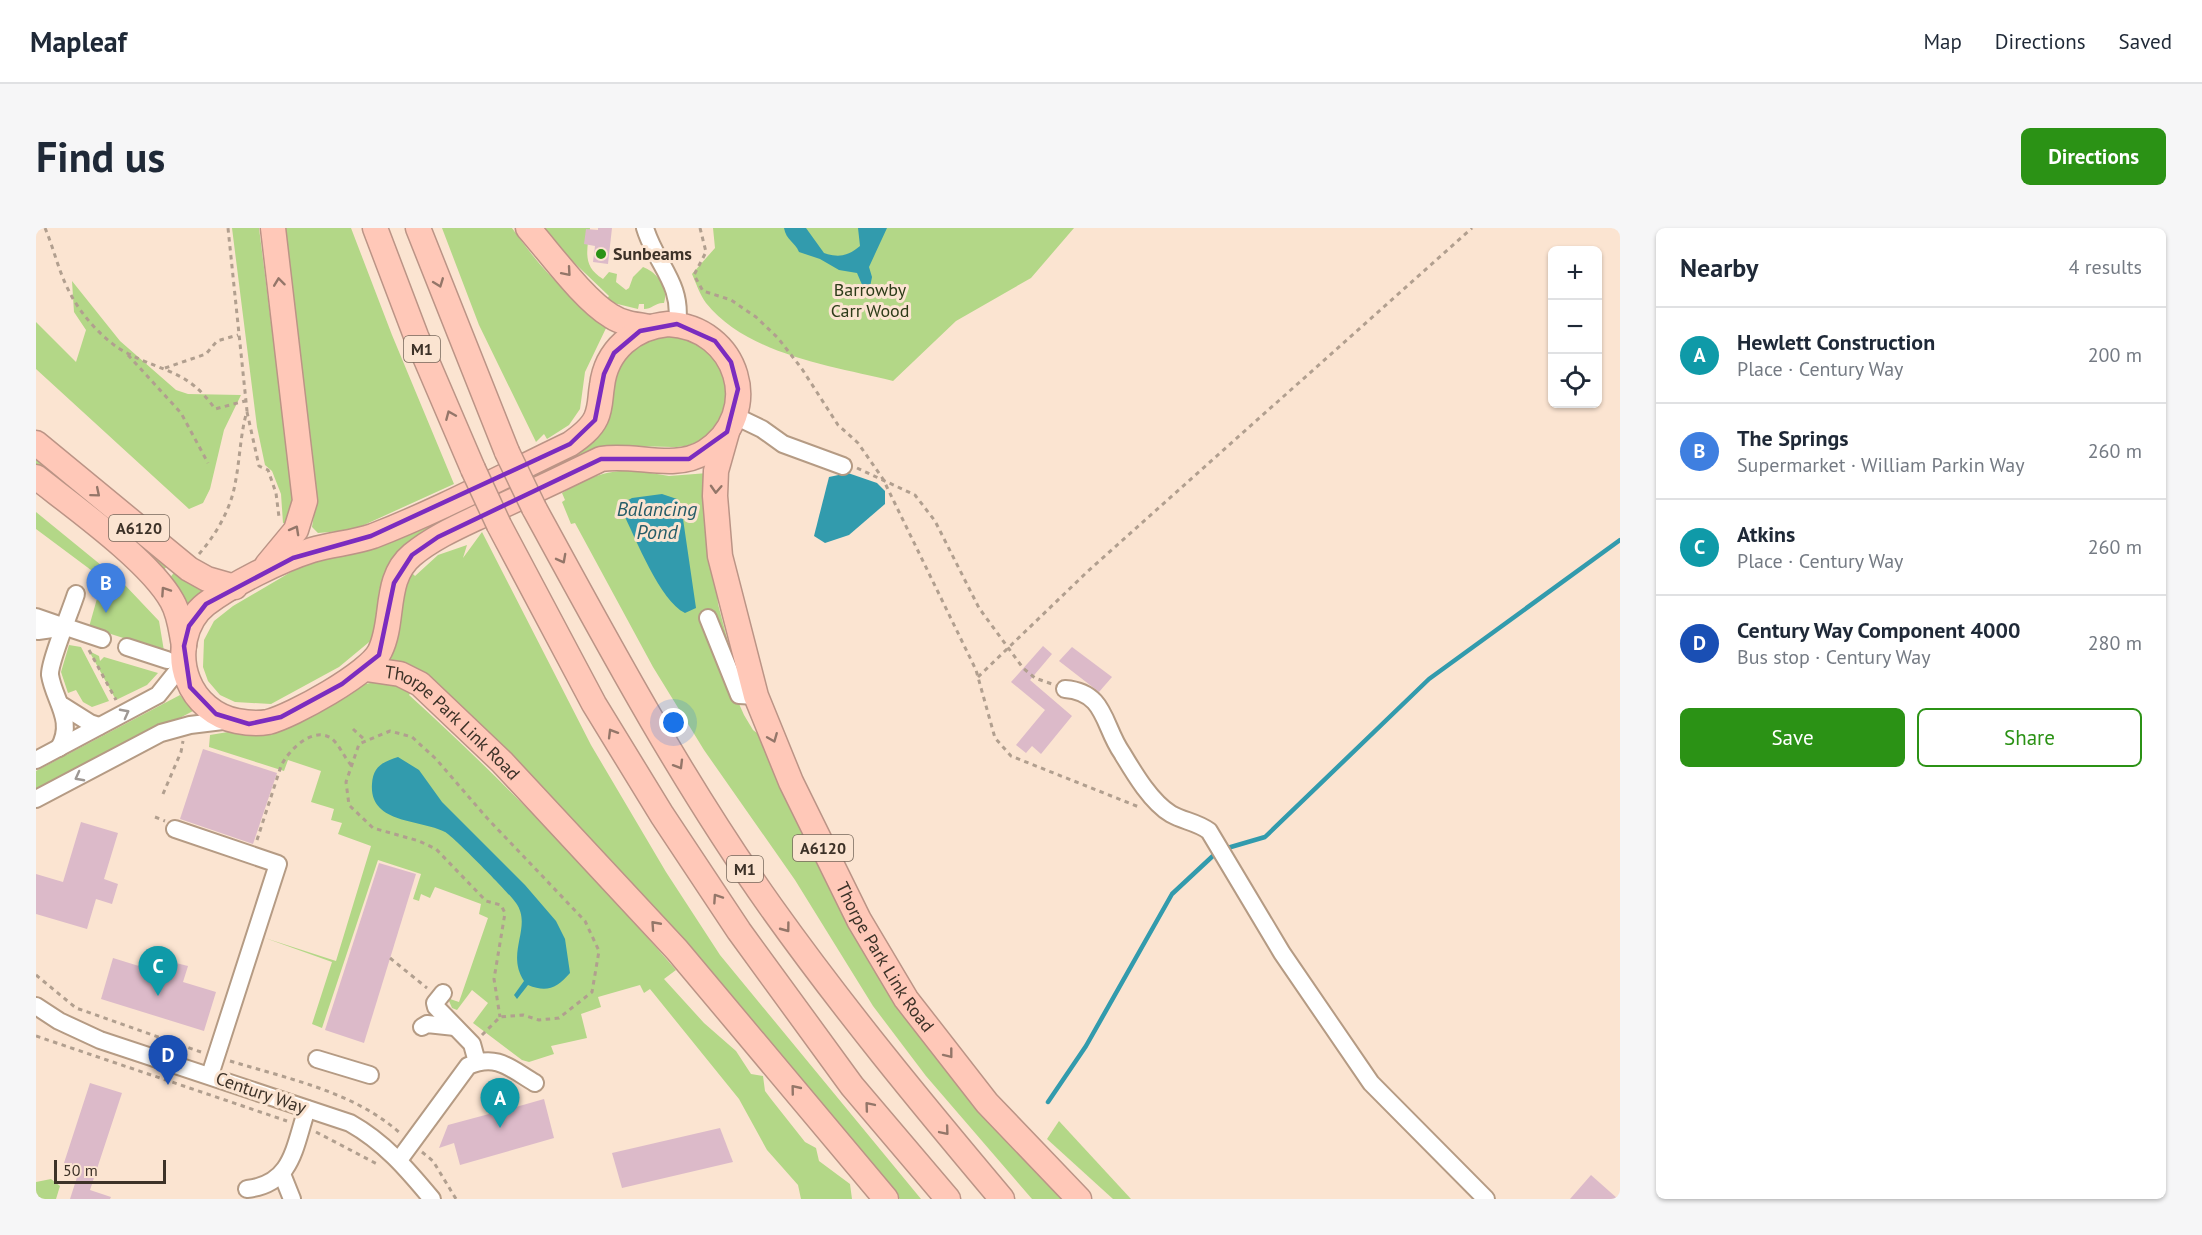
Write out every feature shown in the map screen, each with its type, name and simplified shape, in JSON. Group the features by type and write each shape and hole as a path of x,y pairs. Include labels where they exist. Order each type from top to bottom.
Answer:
{"highway":[{"path":"258,575 296,530 305,501 273,228"},
{"name":"M1","path":"375,228 416,336 473,469 594,704 662,815 739,931 852,1086 948,1199"},
{"name":"M1","path":"418,228 507,452 534,508 630,684 698,796 770,905 882,1056 1002,1199"},
{"path":"528,228 596,305 612,317 631,324 651,327 677,324"},
{"name":"Thorpe Park Link Road","path":"677,324 703,333 724,350 732,362 738,389 731,424 716,471 715,496 720,556 756,696 790,782 843,888 906,999 987,1103 1079,1199"},
{"path":"651,327 630,337 614,353 604,374 595,420 587,432 570,444 371,536 312,550 235,586 206,604 196,614 178,654 200,701 216,714 249,724 281,717 366,669 379,655 384,644 394,583 400,569 412,555 438,537 601,459 616,456 674,462 689,459 704,453 731,424"},
{"name":"A6120","path":"36,443 189,569 207,579 235,586"},
{"name":"A6120","path":"36,477 157,579 173,602 178,654"},
{"name":"Thorpe Park Link Road","path":"366,669 400,674 420,684 502,762 677,950 886,1199"}],"street":[{"path":"645,228 650,244 679,302 677,324"},
{"path":"731,424 755,425 783,444 850,467"},
{"path":"59,748 65,734 63,706 50,676 76,594"},
{"path":"708,618 739,695 756,696"},
{"path":"37,624 66,627 102,639"},
{"path":"36,760 158,695 178,670 178,654 127,647"},
{"path":"36,659 53,663"},
{"path":"1065,689 1082,690 1095,701 1120,751 1156,801 1171,814 1197,822 1209,831 1223,858 1282,953 1371,1083 1486,1199"},
{"path":"63,706 99,726"},
{"path":"36,799 160,733 190,724 232,720"},
{"path":"175,830 278,864 210,1075"},
{"path":"441,995 435,1003 436,1006 472,1044 477,1062"},
{"name":"Century Way","path":"36,1006 59,1021 100,1040 210,1075 366,1132 399,1160 432,1199"},
{"path":"422,1028 427,1024 455,1027"},
{"path":"317,1059 370,1075"},
{"path":"399,1160 461,1073 477,1062 493,1060 535,1083"},
{"path":"247,1190 265,1187 282,1174 307,1109"},
{"path":"282,1174 292,1199"}],"path":[{"path":"45,228 70,294 101,334 126,353 181,413 208,463"},
{"path":"228,228 247,411 260,466 268,471 276,493 280,526 296,530"},
{"path":"700,228 706,252 694,275 703,291 730,300 756,317 778,338 802,369 838,425 858,443 883,479 978,677 995,738 1011,756 1142,808"},
{"path":"978,677 1095,564 1472,228"},
{"path":"165,368 206,354 217,341 238,335"},
{"path":"126,353 165,368 201,389 215,409 245,401"},
{"path":"199,554 213,538 235,487 242,428 247,411"},
{"path":"850,467 883,479 915,495 935,521 979,608 1023,669 1035,678 1065,689"},
{"path":"84,633 87,647 116,700"},
{"path":"353,729 365,741"},
{"path":"472,1044 500,1017 523,1015 539,1020 560,1018 592,992 599,951 585,921 487,818 436,759 412,737 390,731 359,744 346,782 349,805 373,828 419,841 436,849 486,902 501,905 505,913 494,979 500,1017"},
{"path":"252,855 287,754 312,736 323,735 331,738 351,765"},
{"path":"390,958 441,995"},
{"path":"36,1036 302,1126 345,1145 387,1172"}],"highlighted area":[{"path":"677,324 715,341 731,362 738,389 727,432 689,459 601,459 438,537 412,555 394,583 379,655 342,684 281,717 249,724 216,714 190,687 184,646 189,626 206,604 293,558 371,536 570,444 595,420 604,374 614,353 640,331"}],"green space":[{"path":"232,228 259,228 293,495 293,510 289,525 283,523 281,494 272,471 265,465 257,427"},
{"path":"281,228 351,228 392,335 454,484 353,530 318,533 312,527 316,503"},
{"path":"442,228 512,228 568,293 608,324 585,372 580,409 569,425 547,439 544,434 536,442 479,325"},
{"path":"544,228 590,228 588,257 596,274 603,279 609,272 617,274 616,282 626,290 633,277 643,267 648,269 661,281 665,292 664,303 644,309 644,304 639,304 638,309 605,301 609,296 564,253"},
{"name":"Barrowby Carr Wood","path":"713,228 1074,228 1031,278 956,321 893,381 792,356 744,335 724,321 706,303 692,274 715,248"},
{"path":"72,281 120,341 176,390 188,394 241,395 224,430 210,489 203,503 189,509 36,369 36,322 76,362 86,330 74,312"},
{"path":"674,334 694,340 707,348 723,372 726,384 724,407 720,417 705,436 696,442 679,447 652,446 625,453 389,569 379,590 378,621 374,638 339,667 271,704 235,702 220,695 208,681 203,667 204,640 214,621 233,606 296,569 580,445 606,391 630,351 647,340"},
{"path":"36,456 168,565 162,572 36,470"},
{"path":"633,470 669,476 708,473 718,604 735,669 732,688 744,715 753,730 761,736 819,863 1065,1199 1032,1199 926,1076 873,1006 795,880 704,750 653,667 575,523 571,524 562,502 565,500 562,493 588,479 612,472"},
{"path":"36,512 123,583 159,621 164,651 89,627 100,588 89,585 88,580 95,573 36,529"},
{"path":"482,532 591,745 666,872 720,955 921,1199 900,1199 617,867 528,773 387,661 403,587 411,572 415,576 438,555 467,545 463,558"},
{"path":"176,570 206,591 188,608 169,579"},
{"path":"69,645 81,647 109,701 92,707 83,702 76,690 68,693 61,672"},
{"path":"89,651 99,656 100,661 104,657 158,673 147,685 116,700"},
{"path":"374,682 396,683 411,692 409,695 547,828 612,898 676,970 664,979 704,1023 736,1051 751,1074 763,1076 765,1091 805,1142 816,1148 819,1161 850,1184 852,1199 801,1199 798,1185 767,1150 739,1099 650,989 644,993 640,985 598,997 601,1007 581,1014 587,1038 551,1046 554,1054 529,1062 522,1060 473,1023 488,1003 472,990 457,1010 452,1008 449,1001 450,999 459,1002 488,918 479,914 481,904 435,887 430,898 421,894 419,901 413,899 421,874 378,860 322,1028 312,1024 332,962 265,938 336,961 371,846 338,834 342,823 331,820 334,809 311,802 321,771 288,760 284,771 209,747 210,735 228,732 258,735 354,687"},
{"path":"180,695 193,711 36,794 36,771"},
{"path":"1059,1121 1131,1199 1113,1199 1047,1139"},
{"path":"51,1179 60,1186 56,1199 36,1199 36,1182"}],"water":[{"path":"784,228 806,228 824,253 839,256 860,246 858,228 887,228 869,267 872,277 870,287 863,287 857,273 839,270 820,259 799,252"},
{"path":"848,473 877,483 885,491 885,504 849,535 825,543 814,536 829,477"},
{"name":"Balancing Pond","path":"662,494 677,499 682,512 696,608 685,613 667,596 658,583 623,513 623,503 632,498"},
{"path":"398,757 419,770 442,802 525,885 556,921 565,939 570,973 561,982 546,989 528,985 517,999 514,995 524,981 517,960 522,921 516,903 469,853 445,832 398,818 378,807 373,797 374,773 383,763"}],"building":[{"name":"Sunbeams","path":"598,228 612,228 608,264 593,262 595,246 584,244 586,229 598,230"},
{"path":"1043,646 1052,654 1030,680 1072,716 1041,754 1032,746 1026,753 1016,745 1045,710 1011,682"},
{"path":"1072,647 1112,677 1099,692 1059,661"},
{"path":"203,749 277,773 253,844 180,819"},
{"path":"81,822 118,833 104,879 118,884 112,904 96,899 87,929 36,914 36,874 63,882"},
{"path":"379,863 416,874 364,1043 325,1030"},
{"path":"113,958 168,975 172,962 188,966 183,982 216,992 204,1031 101,999"},
{"path":"90,1083 122,1093 90,1190 111,1197 110,1199 70,1199 79,1171 63,1166"},
{"path":"514,1097 516,1107 544,1099 554,1138 460,1165 454,1143 439,1148 448,1125 489,1114 486,1104"},
{"path":"720,1128 733,1162 622,1188 612,1153"},
{"path":"1591,1175 1618,1199 1570,1199"}],"waterway":[{"path":"1224,849 1265,837 1429,679 1620,540"},
{"path":"1048,1102 1086,1046 1172,894 1216,853"}],"place":[{"name":"Sunbeams","path":"601,254"},
{"name":"The Springs","path":"106,613"},
{"name":"Atkins","path":"158,996"},
{"name":"Century Way Component 4000","path":"168,1085"},
{"name":"Hewlett Construction","path":"500,1128"}]}
